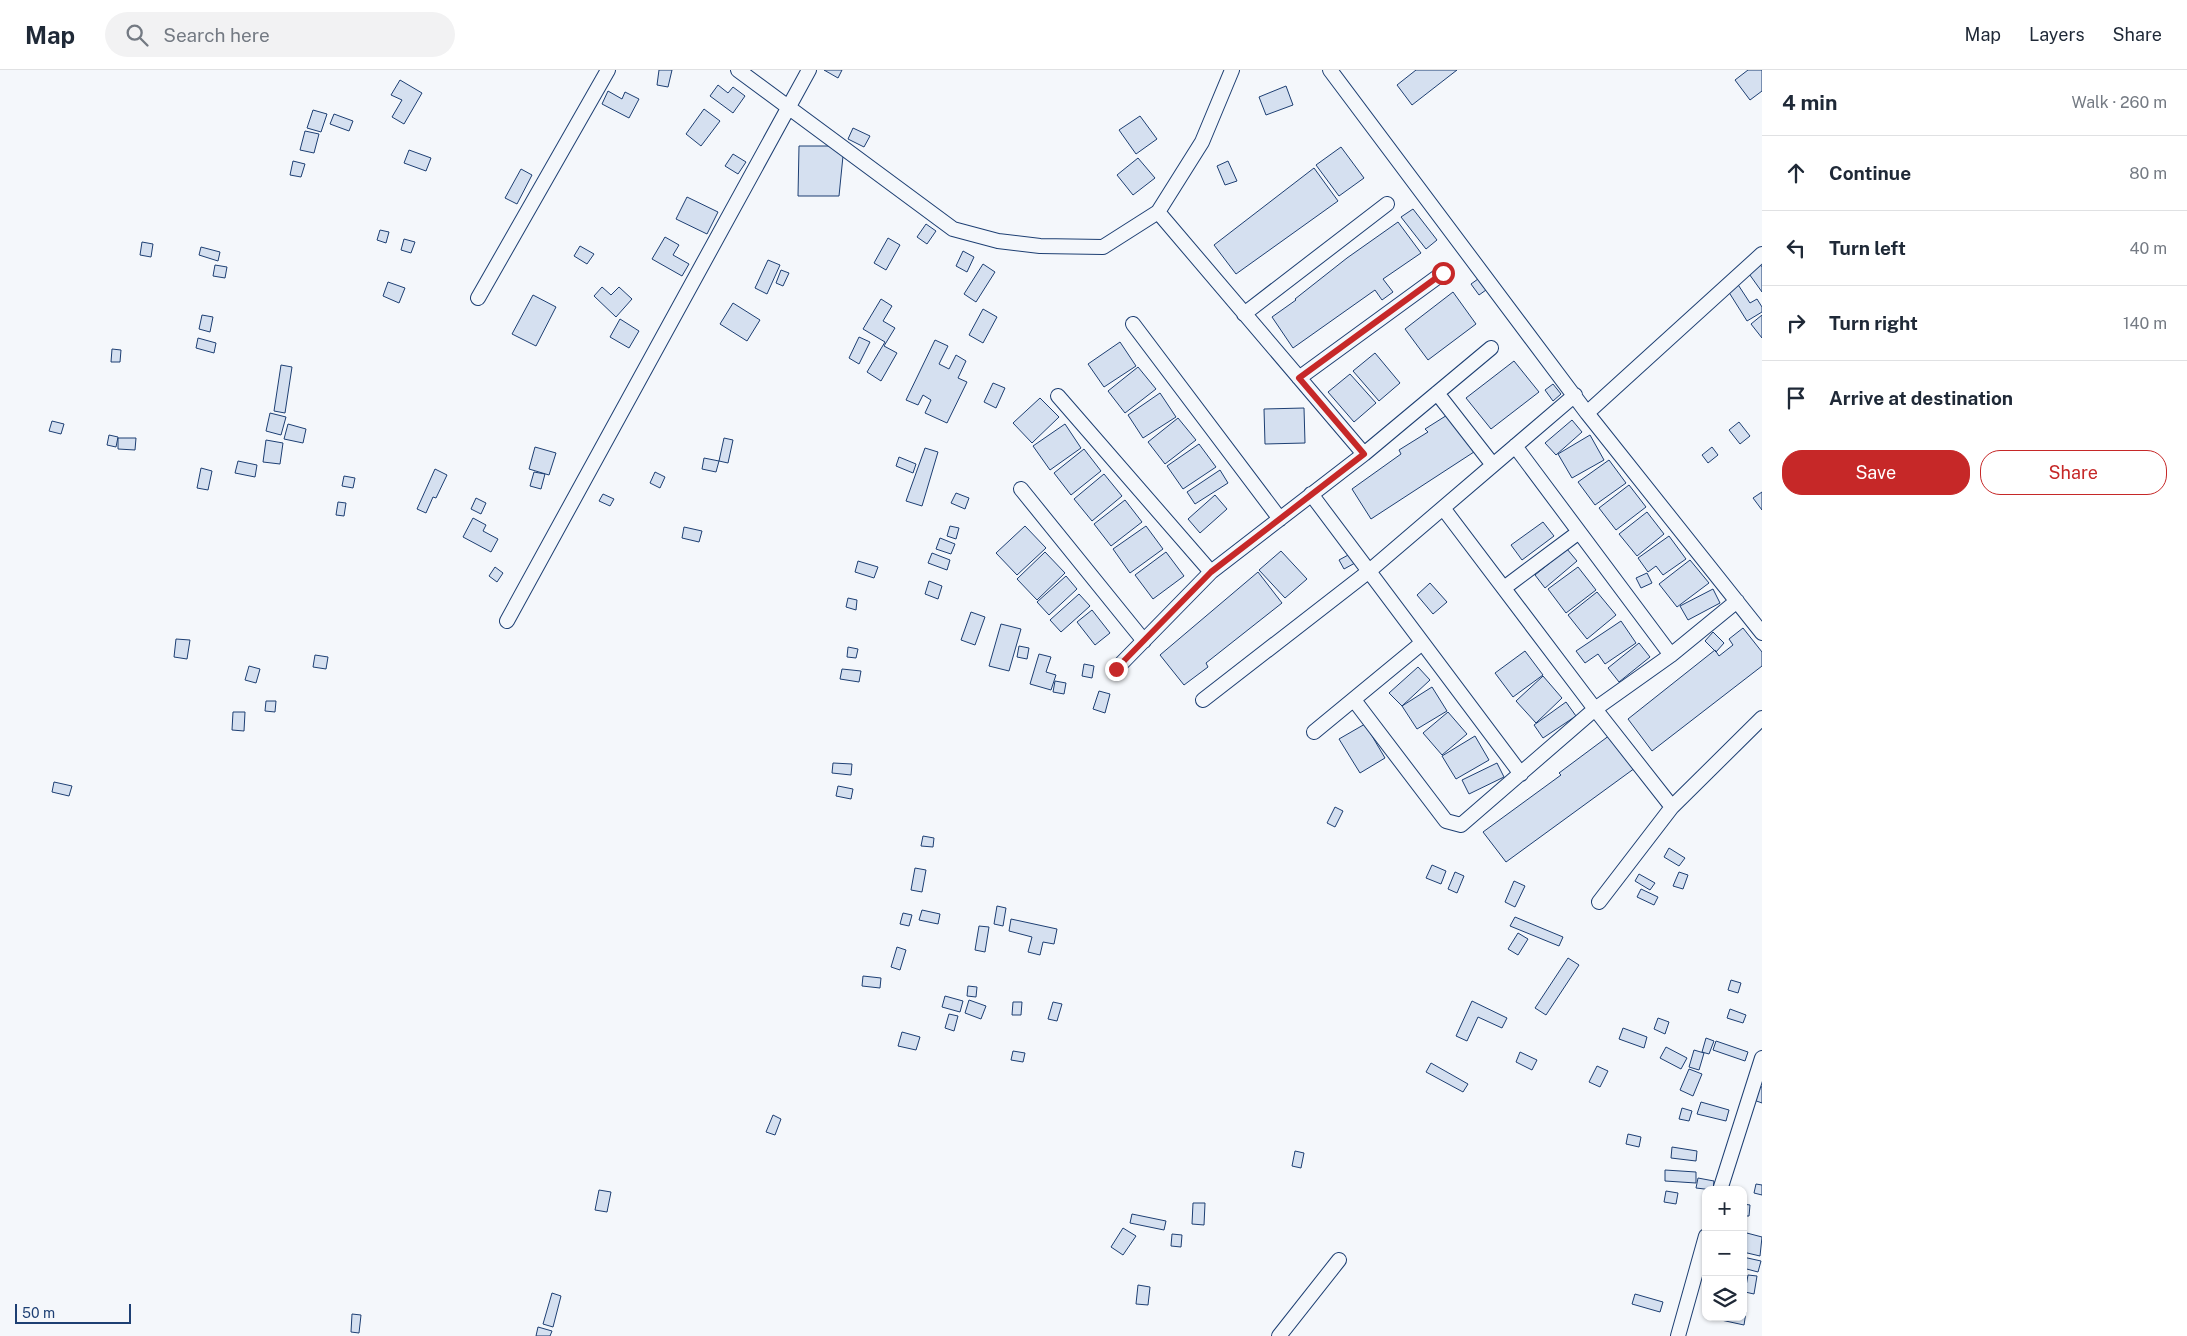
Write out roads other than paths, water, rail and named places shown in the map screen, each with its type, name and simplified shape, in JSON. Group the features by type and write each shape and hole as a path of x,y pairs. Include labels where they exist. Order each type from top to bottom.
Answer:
{"street":[{"path":"478,298 608,70"},
{"path":"738,70 953,229 998,241 1040,246 1103,247 1158,212 1202,142 1232,70"},
{"path":"507,621 788,106 810,70"},
{"path":"1330,70 1587,413 1762,633"},
{"path":"1244,314 1387,204"},
{"path":"1158,212 1364,454"},
{"path":"1587,413 1762,254"},
{"path":"1299,378 1443,273"},
{"path":"1133,324 1280,519"},
{"path":"1116,669 1211,572 1364,454 1491,348"},
{"path":"1437,393 1493,465"},
{"path":"1203,700 1368,572 1574,395"},
{"path":"1058,396 1211,572"},
{"path":"1515,446 1671,655"},
{"path":"1021,489 1144,641"},
{"path":"1311,494 1521,774"},
{"path":"1443,508 1595,710 1672,807"},
{"path":"1504,588 1579,532"},
{"path":"1354,700 1446,821 1461,825 1595,710 1671,655 1737,602"},
{"path":"1314,732 1422,643"},
{"path":"1598,902 1672,807 1762,718"},
{"path":"1721,1186 1762,1058"},
{"path":"1678,1336 1702,1250"},
{"path":"1279,1336 1340,1260"}]}
